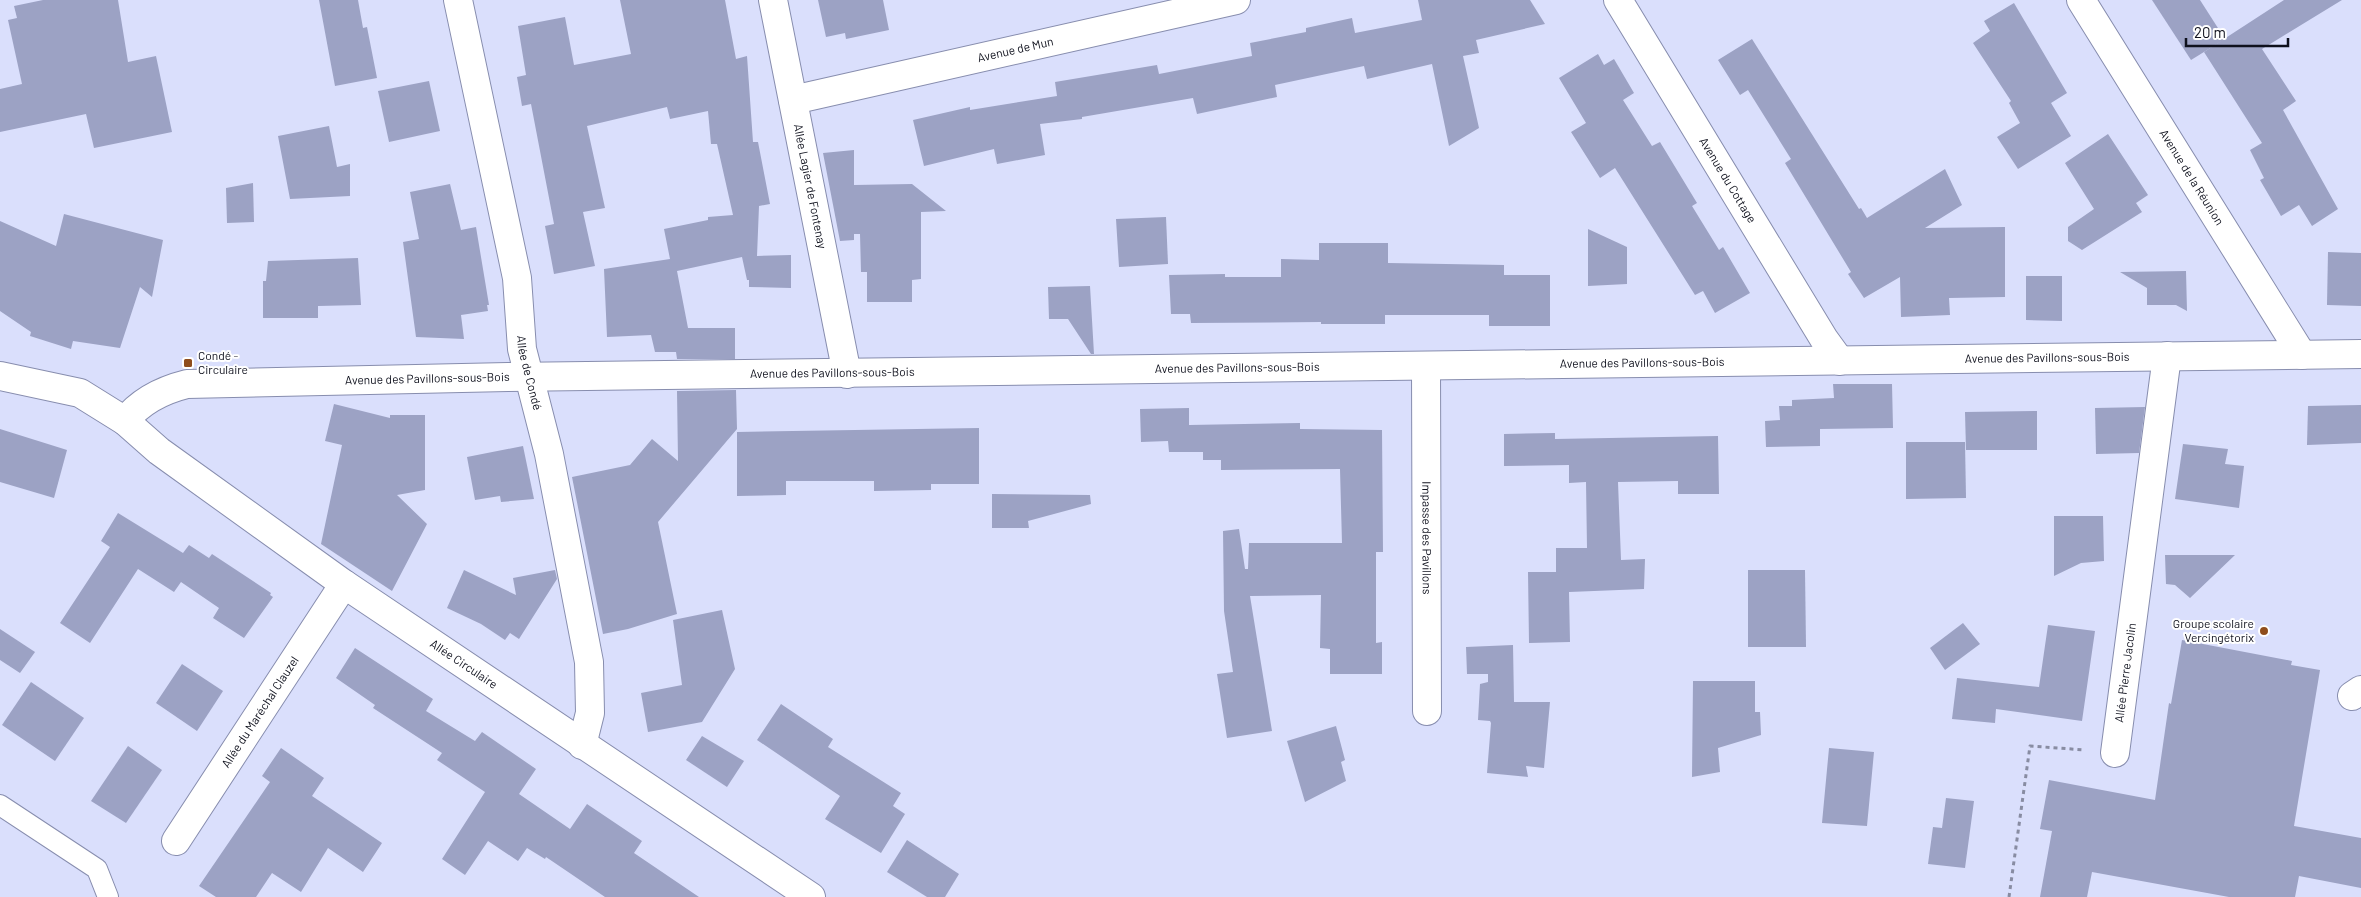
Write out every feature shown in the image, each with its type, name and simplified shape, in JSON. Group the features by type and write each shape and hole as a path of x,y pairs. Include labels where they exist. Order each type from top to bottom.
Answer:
{"street":[{"name":"Allée de Condé","path":"458,0 517,278 522,349 549,454 589,662 590,713 582,746"},
{"name":"Allée Lagier de Fontenay","path":"773,0 847,374"},
{"name":"Avenue de Mun","path":"793,100 1236,0"},
{"name":"Avenue du Cottage","path":"1618,0 1819,330 1840,361"},
{"name":"Avenue de la Réunion","path":"2081,0 2302,355"},
{"name":"Avenue des Pavillons-sous-Bois","path":"125,421 132,411 162,390 187,384 2361,354"},
{"name":"Allée Pierre Jacolin","path":"2115,753 2167,356"},
{"name":"Impasse des Pavillons","path":"1426,366 1427,711"},
{"name":"Allée Circulaire","path":"0,376 80,393 125,421 159,452 344,584 582,746 810,897"},
{"name":"Allée du Maréchal Clauzel","path":"176,841 344,584"}],"lane":[{"path":"0,805 97,869 108,897"},
{"path":"96,897 97,869"}],"path":[{"path":"2009,897 2030,746 2115,753"}],"building":[{"path":"43,0 118,0 128,62 156,56 172,132 94,148 86,114 0,132 0,89 22,84 8,20 17,18 14,6"},
{"path":"319,0 358,0 363,28 367,27 377,78 335,86"},
{"path":"620,0 725,0 736,59 747,56 753,142 758,142 770,204 759,206 757,256 791,255 791,288 749,287 749,280 747,280 742,257 677,271 688,328 735,328 735,359 677,359 676,352 655,352 651,335 607,337 604,269 670,259 664,229 708,220 708,217 733,215 717,144 711,144 708,111 670,119 667,107 587,126 605,208 583,212 595,266 554,274 545,226 554,224 531,104 522,106 517,77 526,75 518,26 565,17 574,65 631,54"},
{"path":"818,0 883,0 889,30 846,39 845,33 826,37"},
{"path":"1418,0 1530,0 1545,24 1476,40 1479,53 1463,56 1479,128 1449,146 1432,64 1367,79 1364,66 1275,85 1277,97 1197,114 1193,98 1082,117 1082,119 1040,124 1045,155 997,164 994,149 924,166 913,120 970,107 970,110 1057,96 1055,82 1157,65 1159,74 1252,56 1250,43 1306,32 1306,28 1352,18 1355,33 1422,20"},
{"path":"2152,0 2200,0 2225,39 2191,60"},
{"path":"2284,0 2342,0 2262,49 2296,101 2283,110 2338,209 2312,226 2299,205 2281,216 2260,180 2264,178 2250,150 2262,143 2204,52"},
{"path":"2014,3 2067,93 2051,103 2071,136 2018,169 1997,137 2020,123 2009,103 2011,101 1973,43 1990,31 1984,21"},
{"path":"1752,39 1859,209 1861,208 1867,218 1945,169 1962,205 1925,228 2005,227 2005,297 1949,298 1950,315 1901,317 1900,277 1864,298 1848,274 1851,272 1785,163 1791,159 1748,90 1740,95 1718,60"},
{"path":"1598,54 1604,65 1614,59 1634,93 1623,100 1652,146 1660,142 1697,203 1692,206 1719,250 1723,247 1750,293 1715,313 1703,291 1695,295 1615,168 1600,178 1571,132 1586,123 1559,78"},
{"path":"429,81 440,131 389,142 378,91"},
{"path":"329,126 337,167 350,164 350,196 290,199 278,136"},
{"path":"2108,134 2148,195 2136,203 2142,212 2082,250 2068,241 2068,227 2094,209 2065,163"},
{"path":"854,150 854,185 912,184 946,211 921,212 921,279 912,280 912,302 867,302 867,272 861,272 860,234 854,234 854,240 840,241 823,153"},
{"path":"253,183 254,222 227,223 226,188"},
{"path":"450,184 461,230 476,227 489,305 487,305 488,311 461,315 464,339 416,337 403,242 419,239 410,192"},
{"path":"64,214 163,240 152,297 140,287 120,348 73,341 71,349 30,336 31,332 0,311 0,221 56,246"},
{"path":"1166,217 1168,264 1119,267 1116,219"},
{"path":"1588,229 1627,247 1627,284 1588,286"},
{"path":"1319,243 1388,243 1388,263 1504,265 1504,275 1550,275 1550,326 1489,326 1489,315 1385,315 1385,324 1321,324 1321,322 1191,323 1190,314 1171,314 1169,275 1225,274 1225,277 1281,277 1281,259 1319,260"},
{"path":"2328,252 2361,253 2361,306 2327,305"},
{"path":"358,258 361,305 318,306 318,318 263,318 263,281 266,281 268,261"},
{"path":"2186,271 2187,311 2176,305 2147,305 2147,288 2120,272"},
{"path":"2026,276 2062,276 2062,321 2026,320"},
{"path":"1090,286 1094,354 1091,354 1068,319 1049,319 1048,287"},
{"path":"1833,384 1892,384 1893,428 1820,429 1820,446 1766,447 1765,421 1780,420 1779,406 1792,406 1792,400 1834,398"},
{"path":"736,390 737,429 658,522 677,614 628,629 603,634 572,477 630,465 652,439 678,461 677,391"},
{"path":"334,404 390,418 390,415 425,415 425,490 397,495 427,524 392,591 321,544 342,445 325,441"},
{"path":"2361,405 2361,443 2307,445 2308,406"},
{"path":"2145,407 2139,453 2096,454 2095,408"},
{"path":"1189,408 1189,425 1300,423 1300,429 1382,430 1383,552 1376,552 1376,643 1382,642 1382,674 1330,674 1330,649 1320,648 1321,595 1250,596 1272,731 1227,738 1217,674 1233,672 1224,611 1223,531 1239,529 1245,569 1248,569 1249,543 1342,543 1340,469 1221,470 1221,460 1203,460 1203,452 1169,452 1168,441 1141,442 1140,409"},
{"path":"2037,411 2037,450 1966,450 1965,412"},
{"path":"979,428 979,484 931,484 931,490 874,491 874,481 786,481 786,495 737,496 737,432"},
{"path":"0,429 67,450 54,498 0,482"},
{"path":"1555,433 1555,439 1718,436 1719,494 1678,494 1678,481 1618,482 1621,560 1645,559 1644,589 1569,592 1570,642 1529,643 1528,572 1556,572 1556,548 1587,548 1586,482 1569,483 1569,465 1504,466 1504,434"},
{"path":"1906,442 1965,442 1966,498 1906,499"},
{"path":"2183,444 2228,449 2225,464 2244,466 2239,508 2175,499"},
{"path":"523,446 534,499 501,502 500,496 475,500 467,457"},
{"path":"992,494 1090,495 1091,504 1028,521 1029,528 992,528"},
{"path":"118,513 183,553 189,545 209,558 212,554 271,593 270,595 273,597 244,638 213,618 219,608 181,582 174,592 138,569 90,643 60,623 110,547 101,541"},
{"path":"2054,516 2103,516 2104,561 2081,563 2054,576"},
{"path":"2165,555 2235,555 2190,598 2175,585 2166,584"},
{"path":"464,570 516,595 513,578 555,570 557,579 519,639 510,633 505,640 481,624 447,608"},
{"path":"1748,570 1805,570 1806,647 1748,647"},
{"path":"722,610 735,669 702,722 648,732 641,693 682,685 673,620"},
{"path":"1963,623 1980,644 1945,670 1930,648"},
{"path":"2048,625 2095,631 2082,721 1996,709 1995,723 1952,719 1957,678 2039,687"},
{"path":"0,629 35,652 20,673 0,660"},
{"name":"Groupe scolaire Vercingétorix","path":"2182,640 2292,661 2291,665 2320,670 2294,826 2361,838 2361,888 2299,876 2295,897 2229,897 2092,872 2087,897 2040,897 2052,831 2040,829 2049,780 2155,800 2169,703 2171,704"},
{"path":"1513,645 1514,702 1550,702 1544,768 1526,766 1528,777 1487,773 1491,723 1490,721 1478,720 1480,684 1488,682 1488,674 1467,674 1466,647"},
{"path":"355,648 433,699 426,711 475,741 482,732 536,769 519,794 570,829 587,804 642,841 634,853 699,897 605,897 546,857 545,859 527,848 518,861 488,841 465,875 442,859 485,792 437,760 442,753 373,708 375,705 336,678"},
{"path":"182,664 223,691 197,731 156,703"},
{"path":"1693,681 1755,681 1755,712 1760,712 1761,735 1718,748 1720,772 1692,777"},
{"path":"31,682 84,718 55,761 2,725"},
{"path":"781,704 833,739 828,747 901,793 893,806 905,814 881,853 825,819 840,796 757,740"},
{"path":"1336,726 1345,760 1341,762 1346,781 1305,802 1287,741"},
{"path":"702,736 744,761 727,787 686,760"},
{"path":"128,746 162,770 126,823 91,801"},
{"path":"281,748 324,778 312,796 382,843 363,872 328,848 301,892 272,873 256,897 216,897 199,886 270,782 262,776"},
{"path":"1829,748 1874,752 1867,826 1822,823"},
{"path":"1946,798 1974,801 1965,868 1928,864 1933,827 1942,828"},
{"path":"907,840 959,874 945,897 927,897 887,872"}],"place":[{"name":"Condé - Circulaire","path":"188,363"},
{"name":"Groupe scolaire Vercingétorix","path":"2264,631"}]}
